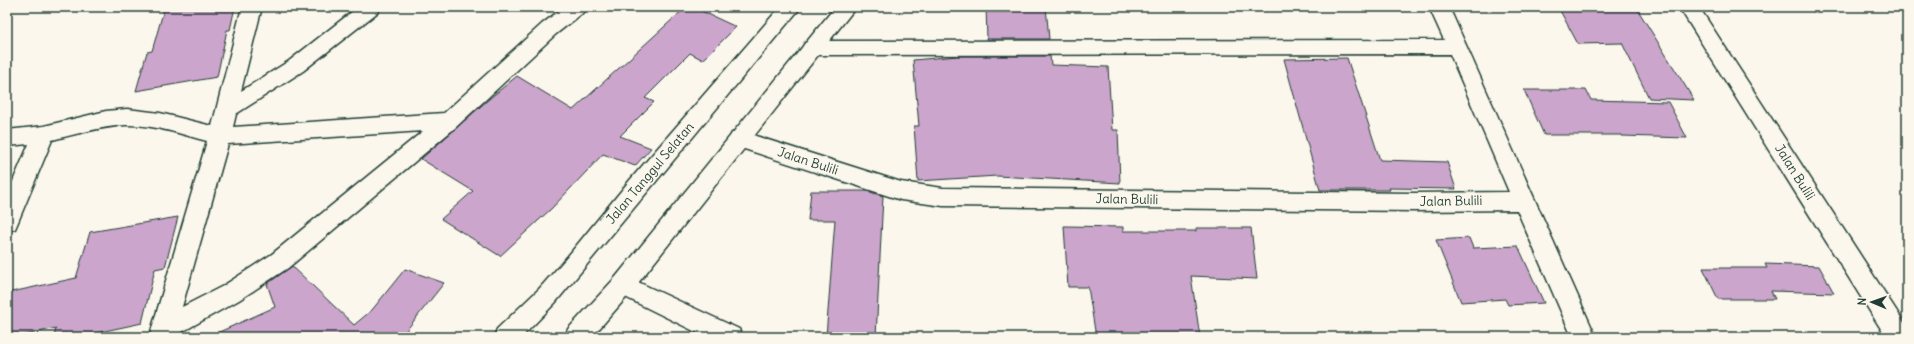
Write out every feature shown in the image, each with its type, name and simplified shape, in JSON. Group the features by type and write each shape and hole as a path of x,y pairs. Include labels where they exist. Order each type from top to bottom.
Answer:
{"street":[{"path":"163,333 220,136 236,66 252,7"},
{"path":"227,110 296,66 371,7"},
{"path":"163,333 231,293 280,260 449,121 549,29 577,7"},
{"name":"Jalan Tanggul Selatan","path":"506,337 547,296 576,263 638,186 791,7"},
{"path":"577,337 623,285 846,7"},
{"path":"1439,7 1584,337"},
{"name":"Jalan Bulili","path":"1689,7 1900,337"},
{"path":"812,48 1457,47"},
{"path":"7,138 44,134 106,119 127,117 160,121 220,136 449,121"},
{"path":"7,222 44,134"},
{"name":"Jalan Bulili","path":"740,139 901,190 943,197 1415,202 1523,201"},
{"path":"623,285 730,337"}],"building":[{"path":"178,7 235,7 230,30 227,30 217,77 136,91 147,52 152,51 164,9"},
{"path":"686,7 693,7 736,27 703,60 690,53 645,98 654,102 620,136 651,148 635,166 603,154 552,208 500,256 441,219 473,191 421,159 489,99 517,76 573,110"},
{"path":"986,7 1046,7 1049,39 987,39"},
{"path":"1558,7 1636,7 1694,100 1649,98 1622,43 1578,44"},
{"path":"958,56 1050,56 1051,65 1108,67 1112,130 1118,130 1120,183 997,176 918,181 914,126 919,126 913,60"},
{"path":"1347,58 1380,160 1447,162 1456,189 1389,188 1390,190 1320,190 1284,59"},
{"path":"1524,90 1586,90 1591,100 1668,102 1687,138 1622,135 1544,135"},
{"path":"811,191 867,191 883,196 876,337 826,337 835,220 808,220"},
{"path":"178,217 165,267 155,269 142,323 77,337 54,337 56,328 17,337 7,337 7,293 76,278 90,232"},
{"path":"1064,226 1123,227 1123,231 1196,231 1196,228 1251,228 1257,279 1191,276 1200,337 1096,337 1088,287 1068,287"},
{"path":"1469,238 1473,248 1518,246 1544,303 1508,305 1505,299 1461,302 1436,240"},
{"path":"1765,264 1819,266 1834,293 1771,291 1775,299 1718,299 1703,268 1767,268"},
{"path":"292,266 354,325 372,310 405,269 444,283 401,337 208,337 275,307 267,284"}]}
